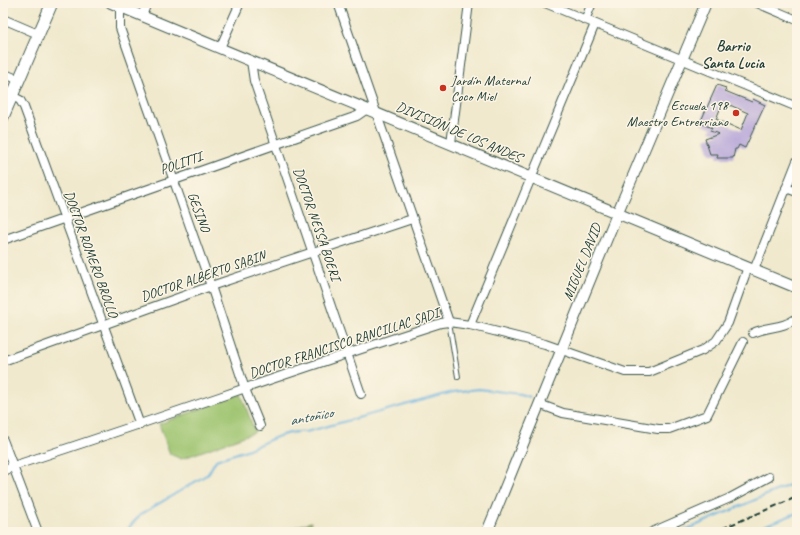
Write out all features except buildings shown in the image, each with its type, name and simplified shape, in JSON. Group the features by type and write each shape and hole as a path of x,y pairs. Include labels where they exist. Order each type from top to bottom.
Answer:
{"main road":[{"path":"3,117 52,3"}],"street":[{"path":"142,16 147,3"},
{"path":"220,48 240,3"},
{"path":"338,3 378,113 448,322"},
{"path":"451,143 469,3"},
{"path":"544,3 797,107"},
{"path":"585,20 592,3"},
{"name":"MIGUEL DAVID","path":"487,532 617,214 706,3"},
{"path":"757,3 797,20"},
{"name":"DIVISIÓN DE LOS ANDES","path":"115,5 451,143 530,178 797,288"},
{"name":"GESINO","path":"115,5 120,28 211,286 245,389 260,426"},
{"path":"3,19 38,34"},
{"path":"470,325 595,24"},
{"name":"DOCTOR NESSA BOERI","path":"251,61 254,81 361,394"},
{"path":"3,73 19,80"},
{"name":"DOCTOR ROMERO BROLLO","path":"12,96 20,100 24,107 140,425"},
{"name":"POLITTI","path":"3,240 173,179 357,116 367,109"},
{"path":"751,269 797,161"},
{"path":"786,188 797,192"},
{"name":"DOCTOR ALBERTO SABIN","path":"3,361 211,286 314,253 412,218"},
{"name":"DOCTOR FRANCISCO RANCILLAC SADI","path":"3,472 13,466 140,425 346,353 448,322 470,325 562,349 625,372 641,374 655,371 703,350 716,341 728,323 751,269"},
{"path":"753,333 760,330 786,326 797,318"},
{"path":"539,404 563,413 658,429 669,429 707,416 743,342"},
{"path":"3,440 38,532"},
{"path":"652,532 730,498 769,477"}],"lane":[{"path":"448,322 458,377"}],"green space":[{"path":"241,394 255,432 181,459 170,454 159,424"},
{"path":"311,522 314,532 280,532"}],"waterway":[{"name":"antoñico","path":"125,532 140,515 208,474 216,460 284,434 306,432 453,392 479,389 520,394 529,397"},
{"path":"681,532 794,483 794,474 797,473"},
{"path":"748,532 797,513"}],"railway":[{"path":"714,532 797,497"}],"place":[{"name":"Jardín Maternal Coco Miel","path":"443,88"},
{"name":"Escuela 198 Maestro Entrerriano","path":"736,113"}],"district":[{"name":"Barrio Santa Lucia","path":"733,54"}]}
